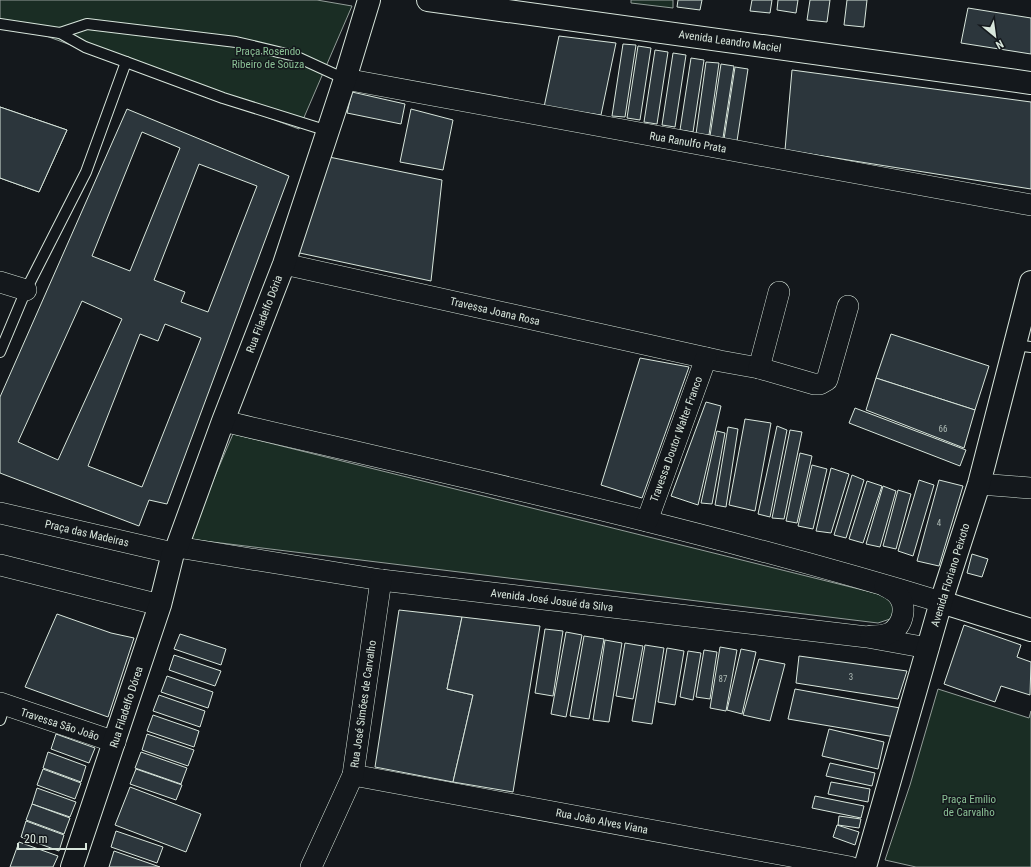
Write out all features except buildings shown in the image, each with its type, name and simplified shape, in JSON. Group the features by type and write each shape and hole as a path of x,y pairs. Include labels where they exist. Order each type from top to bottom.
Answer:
{"main road":[{"path":"345,79 369,0"},
{"name":"Avenida Leandro Maciel","path":"428,0 1031,83"},
{"name":"Rua Filadelfo Dória","path":"175,550 284,264 345,79"},
{"name":"Avenida Floriano Peixoto","path":"865,867 941,602 1023,346 1031,282"},
{"name":"Rua Filadelfo Dórea","path":"72,867 160,605 175,550"},
{"path":"941,602 1031,630"}],"street":[{"name":"Rua Ranulfo Prata","path":"345,79 1031,205"},
{"name":"Travessa Joana Rosa","path":"284,264 706,358 759,368 814,384 825,383 827,380 848,306"},
{"path":"0,282 26,290"},
{"path":"759,368 779,292"},
{"name":"Travessa Doutor Walter Franco","path":"647,521 706,358"},
{"path":"223,421 647,521 878,583 941,602"},
{"path":"979,484 1031,488"},
{"name":"Praça das Madeiras","path":"0,513 175,550"},
{"name":"Avenida José Josué da Silva","path":"175,550 381,580 867,637 928,648"},
{"path":"0,565 160,605"},
{"name":"Rua José Simões de Carvalho","path":"311,867 353,775 381,580"},
{"path":"867,637 882,636 894,630 899,625 903,612 903,606 897,594 892,589 878,583"},
{"name":"Travessa São João","path":"2,710 115,742"},
{"name":"Rua João Alves Viana","path":"353,775 850,867"}],"lane":[{"path":"0,24 60,33 86,47 223,98 328,131"},
{"path":"60,33 87,24 236,42 295,56 345,79"},
{"path":"0,352 26,290 86,172 126,62"}],"green space":[{"name":"Praça Rosendo Ribeiro de Souza","path":"0,0 317,0 352,6 299,129 0,19"},
{"path":"631,0 673,0 673,8 631,3"},
{"path":"233,434 887,596 897,605 890,619 878,623 188,539"},
{"name":"Praça Emílio de Carvalho","path":"938,689 1029,718 1031,711 1031,867 916,867 885,860 910,785"}]}
